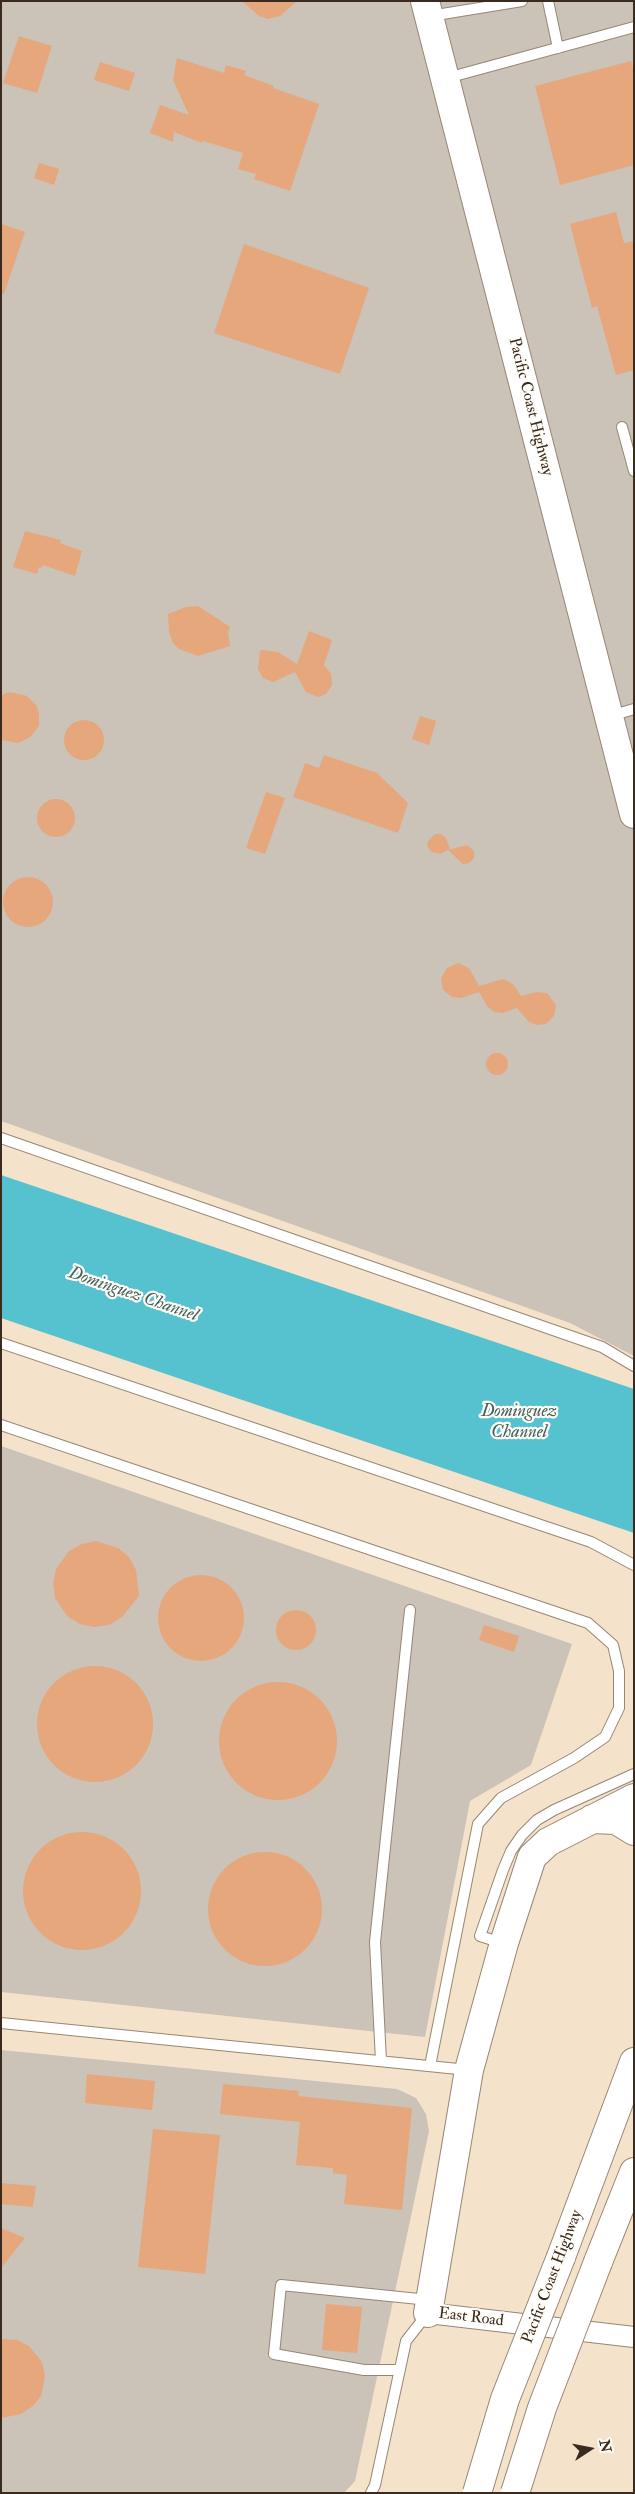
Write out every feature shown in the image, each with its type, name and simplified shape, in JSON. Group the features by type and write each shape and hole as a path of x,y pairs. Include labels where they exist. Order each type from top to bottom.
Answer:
{"highway":[{"name":"Pacific Coast Highway","path":"427,9 621,713 634,814"},
{"path":"429,2306 469,2070 504,1943 532,1857 548,1842 634,1798"},
{"path":"592,1819 616,1820 634,1831"},
{"name":"Pacific Coast Highway","path":"477,2493 505,2399 561,2257 634,2062"},
{"path":"514,2493 542,2408 634,2172"},
{"path":"598,2262 634,2214"}],"street":[{"name":"East Road","path":"429,2306 634,2337"}],"lane":[{"path":"427,9 522,1"},
{"path":"548,1 558,48"},
{"path":"446,78 634,27"},
{"path":"622,427 634,471"},
{"path":"1,1138 602,1347 634,1366"},
{"path":"1,1342 591,1542 634,1565"},
{"path":"1,1425 588,1623 612,1645 619,1671 619,1708 605,1737 574,1758 501,1798 478,1824 430,2066"},
{"path":"381,2061 375,1942 410,1610"},
{"path":"504,1943 480,1936 503,1870 511,1851 522,1834 537,1820 554,1810 634,1774"},
{"path":"1,2023 469,2070"},
{"path":"371,2493 375,2485 400,2370 406,2340 429,2306 280,2285 274,2354 364,2370 400,2370"}],"shaded area":[{"path":"1,1 634,1 634,1356 570,1323 1,1121"},
{"path":"1,1446 572,1644 531,1765 470,1801 425,2037 1,1992"},
{"path":"1,2050 397,2089 416,2098 426,2114 429,2131 355,2481 344,2493 1,2493"}],"water":[{"name":"Dominguez Channel","path":"1,1175 634,1389 634,1533 1,1318"}],"building":[{"path":"242,1 297,1 280,16 268,19 259,16"},
{"path":"19,36 52,46 37,93 3,83"},
{"path":"177,58 224,73 226,65 246,71 244,75 274,86 273,88 319,104 290,191 254,179 256,174 238,169 243,153 203,141 202,143 174,132 173,142 150,133 160,105 189,115 173,80"},
{"path":"631,61 634,72 634,165 560,185 535,86"},
{"path":"100,62 135,73 129,91 94,80"},
{"path":"39,163 59,169 54,185 34,178"},
{"path":"616,212 624,243 634,241 634,370 616,375 597,306 592,308 570,224"},
{"path":"1,224 25,232 4,294 1,293"},
{"path":"244,244 369,288 340,374 214,333"},
{"path":"25,531 61,540 60,543 82,551 75,576 43,565 42,568 39,567 37,574 13,567"},
{"path":"198,606 230,627 228,632 230,646 198,656 179,649 173,643 169,632 168,614 186,607"},
{"path":"309,631 332,640 324,665 331,674 332,685 326,694 318,697 306,692 295,672 273,682 263,678 258,669 260,651 262,650 278,652 297,664"},
{"path":"10,692 27,696 36,705 39,713 39,725 36,730 30,737 18,743 1,740 1,695"},
{"path":"420,716 436,721 429,745 412,739"},
{"path":"80,720 88,720 95,723 101,729 104,740 101,751 95,757 88,760 80,760 73,757 67,751 64,744 64,736 67,729 73,723"},
{"path":"324,755 377,773 408,803 398,833 293,797 305,763 319,768"},
{"path":"266,792 285,798 265,854 246,848"},
{"path":"56,799 70,804 75,818 70,832 56,837 42,832 37,818 42,804"},
{"path":"435,834 441,834 446,838 450,849 440,854 432,852 427,846 428,841"},
{"path":"467,845 474,851 474,858 469,863 463,864 448,850"},
{"path":"28,877 38,879 46,884 51,892 53,902 51,912 46,920 38,925 28,927 18,925 10,920 5,912 3,902 5,892 10,884 18,879"},
{"path":"458,963 469,968 479,986 503,979 513,984 521,996 536,992 547,993 556,1005 554,1016 546,1024 537,1025 529,1022 517,1008 503,1013 494,1012 487,1006 479,992 461,998 452,997 443,990 441,978 447,968"},
{"path":"493,1053 501,1053 508,1060 508,1068 501,1075 493,1075 486,1068 486,1060"},
{"path":"96,1541 118,1548 129,1557 136,1570 139,1596 122,1617 109,1625 94,1627 80,1624 67,1616 55,1598 53,1583 56,1569 69,1551 82,1544"},
{"path":"193,1575 209,1575 218,1578 232,1587 241,1601 244,1618 241,1635 232,1649 218,1658 209,1661 193,1661 177,1654 165,1642 158,1626 158,1610 165,1594 177,1582"},
{"path":"300,1610 307,1613 313,1619 316,1630 315,1638 307,1647 300,1650 292,1650 285,1647 277,1638 276,1626 279,1619 288,1611"},
{"path":"484,1625 519,1636 514,1652 479,1640"},
{"path":"95,1666 117,1670 136,1683 149,1702 153,1724 149,1746 136,1765 117,1778 95,1782 73,1778 54,1765 41,1746 37,1724 41,1702 54,1683 73,1670"},
{"path":"278,1682 301,1686 320,1699 333,1718 337,1741 333,1764 320,1783 301,1796 278,1800 255,1796 236,1783 223,1764 219,1741 223,1718 236,1699 255,1686"},
{"path":"82,1832 105,1836 124,1849 137,1868 141,1891 137,1914 124,1933 105,1946 82,1950 59,1946 40,1933 27,1914 23,1891 27,1868 40,1849 59,1836"},
{"path":"265,1852 287,1856 305,1869 318,1887 322,1909 318,1931 305,1949 287,1962 265,1966 243,1962 225,1949 212,1931 208,1909 212,1887 225,1869 243,1856"},
{"path":"87,2074 155,2081 152,2110 85,2103"},
{"path":"223,2084 299,2091 298,2096 412,2108 402,2210 344,2204 347,2175 333,2173 333,2168 296,2165 300,2122 220,2114"},
{"path":"153,2129 220,2135 205,2274 138,2267"},
{"path":"1,2183 36,2186 33,2207 1,2204"},
{"path":"1,2228 25,2238 1,2268"},
{"path":"326,2304 362,2307 357,2353 322,2350"},
{"path":"1,2339 17,2340 29,2346 42,2362 45,2376 41,2396 33,2406 21,2414 1,2418"}]}
